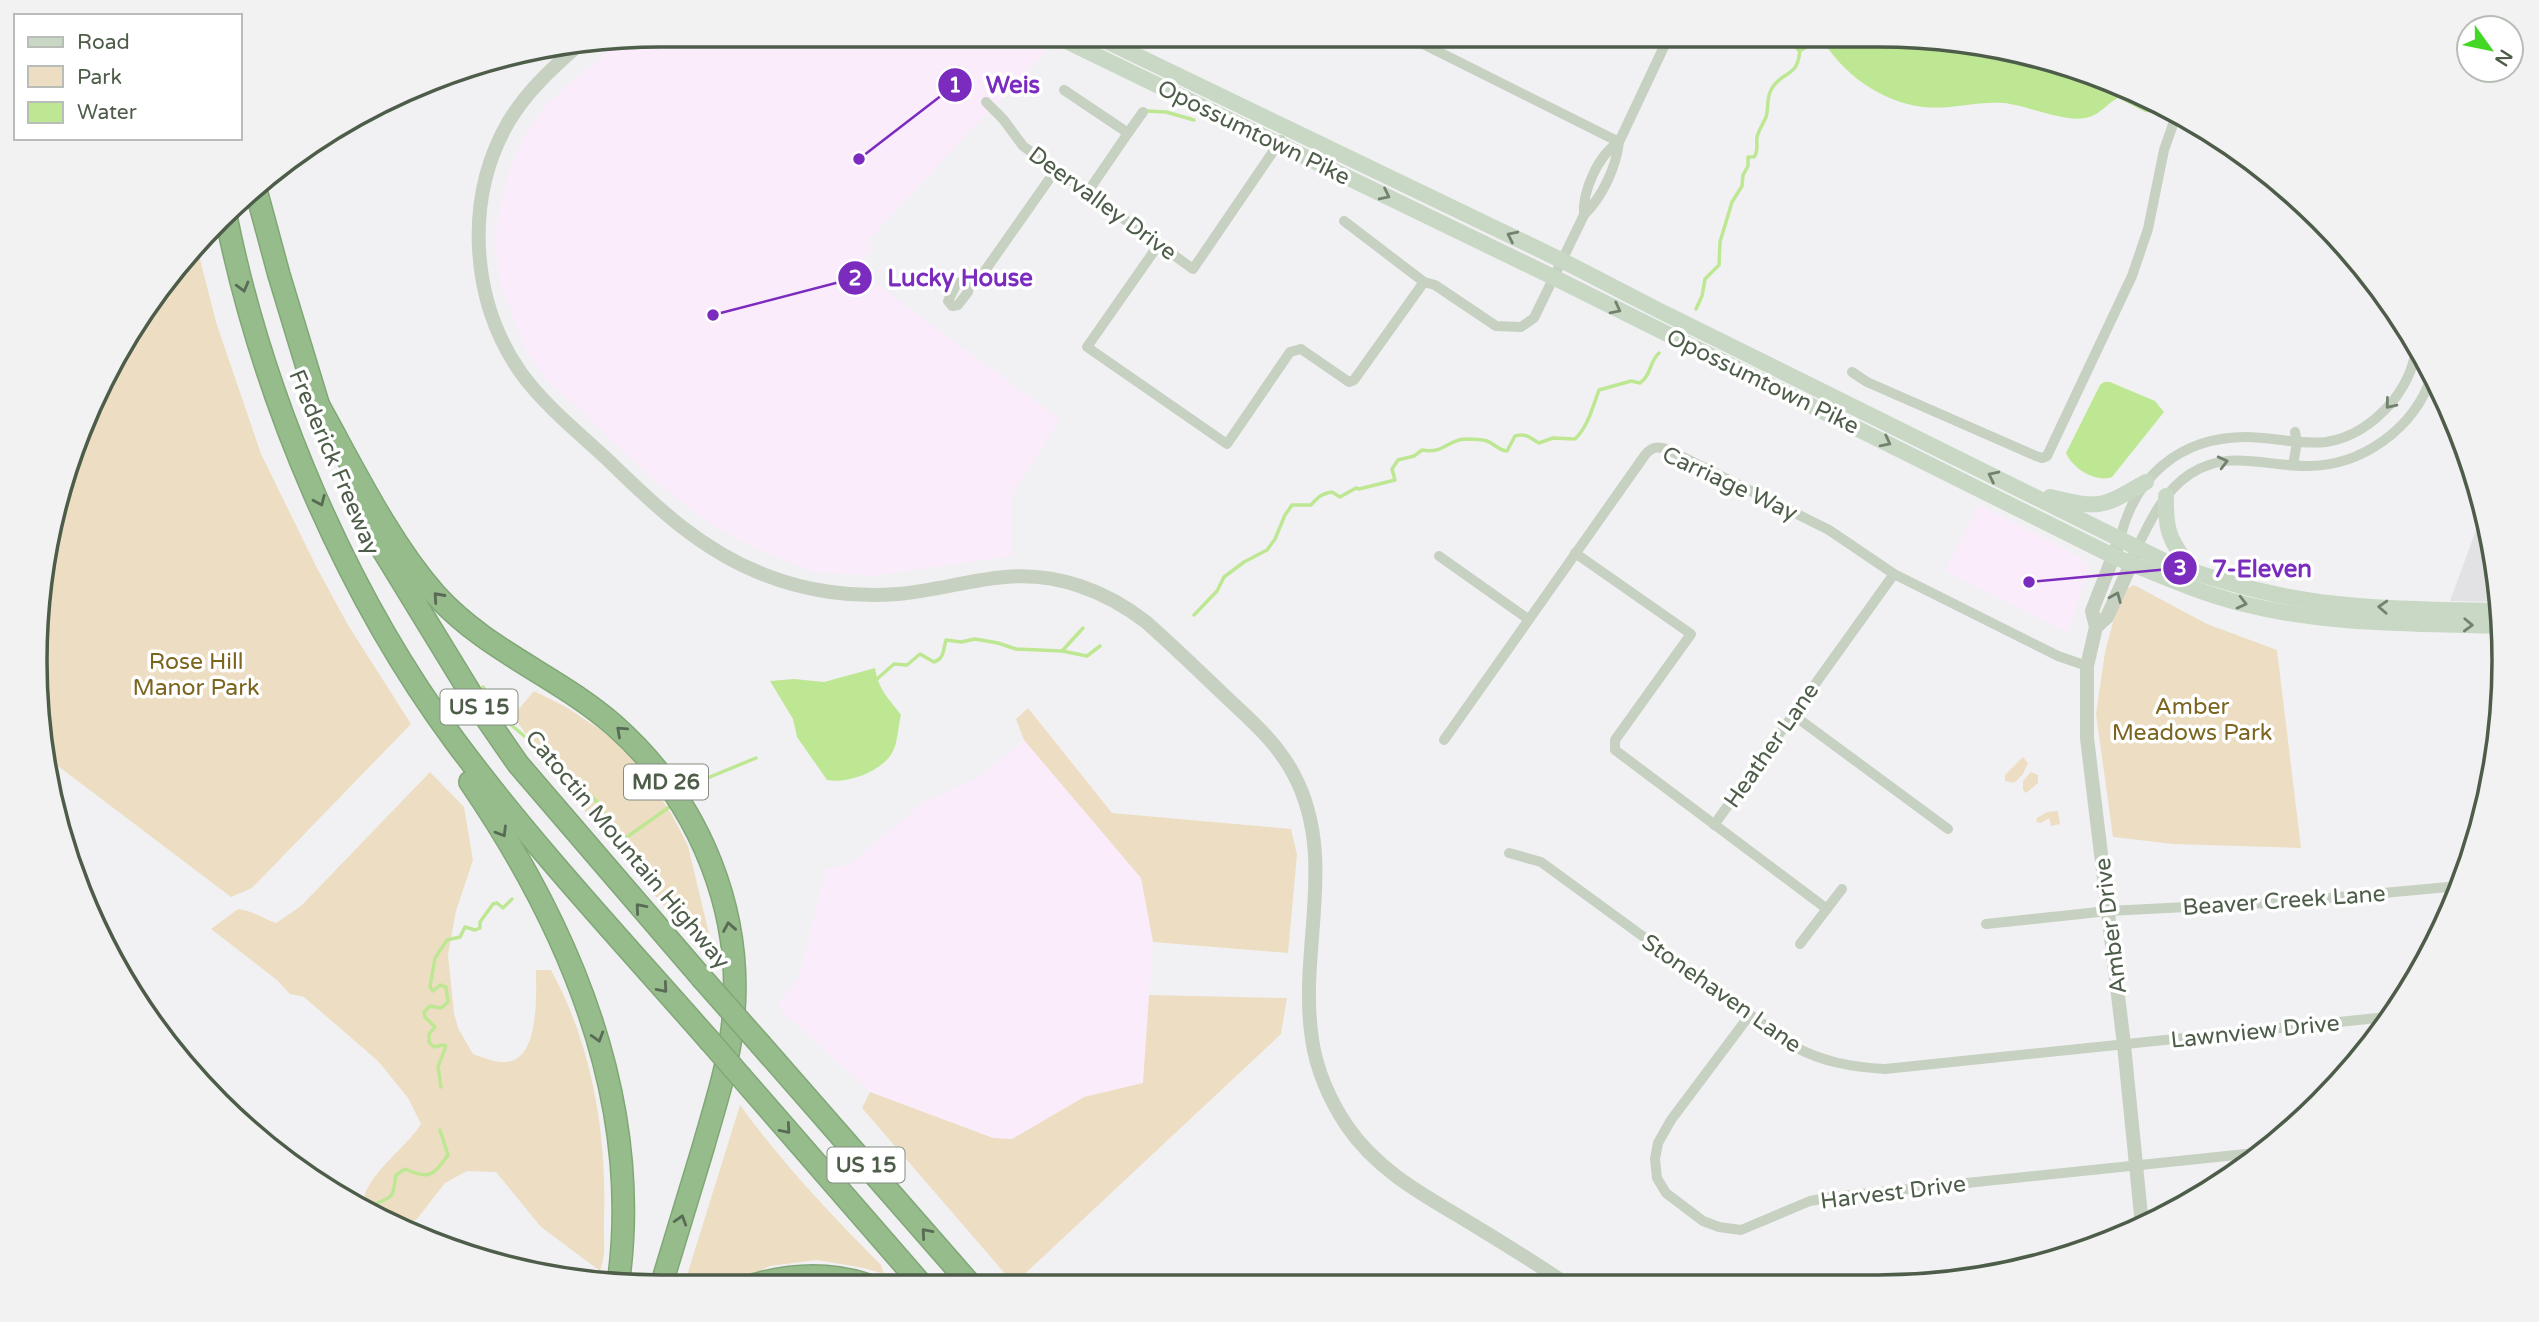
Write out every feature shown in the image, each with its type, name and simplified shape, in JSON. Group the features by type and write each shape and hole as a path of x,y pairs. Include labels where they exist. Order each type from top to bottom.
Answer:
{"highway":[{"name":"Frederick Freeway","path":"258,198 315,399"},
{"name":"Frederick Freeway","path":"228,226 255,329 296,447 367,598 433,709"},
{"name":"Catoctin Mountain Highway","path":"315,399 378,542 482,712 518,764 962,1275"},
{"name":"MD 26","path":"315,399 402,551 435,594 472,629 580,699 629,739 671,788 699,833 708,855 724,904 733,953 735,1003 722,1080 664,1275"},
{"name":"US 15","path":"433,709 530,836 913,1275"},
{"path":"433,709 454,758 486,805 546,909 576,976 600,1042 614,1102 623,1172 624,1214 619,1273"}],"main road":[{"name":"Opossumtown Pike","path":"1079,47 1555,278 2132,564 2217,597 2294,615 2490,626"},
{"name":"Opossumtown Pike","path":"1117,47 1563,261 2137,548 2192,571 2277,593 2347,605 2489,611"},
{"path":"2023,491 2094,506 2116,499 2146,482"},
{"path":"2166,496 2166,525 2169,535 2192,571"}],"street":[{"path":"1428,47 1619,142"},
{"path":"1343,221 1424,282 1435,285 1485,320 1496,326 1521,327 1534,318 1555,278 1584,215 1583,201 1595,174 1609,149 1619,142 1665,47"},
{"path":"568,55 538,83 509,122 495,151 480,211 479,259 485,295 504,343 533,387 669,518 712,549 766,576 827,592 870,595 925,591 1005,577 1053,579 1097,592 1146,622 1268,737 1286,761 1300,788 1311,820 1316,850 1309,990 1312,1039 1327,1089 1347,1126 1372,1156 1394,1175 1552,1275"},
{"path":"1064,90 1128,133"},
{"name":"Deervalley Drive","path":"986,102 1023,146 1194,269 1279,144 1287,128"},
{"path":"1087,193 1143,112"},
{"path":"1852,372 1867,382 2036,456 2047,456 2132,276 2148,229 2164,150 2173,123"},
{"path":"969,285 977,282 1055,171"},
{"path":"1159,244 1087,347 1227,444 1290,352 1301,349 1349,382 1354,380 1424,282"},
{"path":"2120,539 2125,520 2146,482 2164,463 2181,451 2212,440 2246,437 2296,437 2324,442 2337,439 2367,426 2381,415 2404,385 2413,361"},
{"path":"2137,548 2166,496 2191,473 2239,458 2305,466 2326,464 2372,450 2388,439 2418,406 2427,387"},
{"path":"2292,465 2296,437"},
{"name":"Carriage Way","path":"1444,740 1648,451 1659,447 1670,450 1829,530 1894,574 2058,656 2087,666"},
{"name":"Amber Drive","path":"2120,539 2092,611 2096,627 2087,666 2087,738 2124,1045 2140,1215"},
{"name":"Amber Drive","path":"2096,627 2107,617 2137,548"},
{"name":"Heather Lane","path":"1575,553 1690,634 1614,745 1619,754 1714,825 1894,574"},
{"path":"1440,556 1528,619"},
{"path":"1792,714 1948,829"},
{"path":"1714,825 1827,909"},
{"name":"Stonehaven Lane","path":"1509,853 1541,862 1749,1016 1807,1054 1849,1067 1885,1069 2124,1045"},
{"name":"Beaver Creek Lane","path":"1986,924 2108,911 2286,902 2448,887"},
{"path":"1800,944 1842,889"},
{"name":"Harvest Drive","path":"1749,1016 1671,1120 1658,1143 1655,1159 1657,1178 1666,1193 1703,1221 1719,1227 1741,1230 1810,1201 1832,1197 2241,1155"},
{"name":"Lawnview Drive","path":"2124,1045 2377,1018"}],"shaded area":[{"path":"661,47 1041,47 1047,50 868,240 873,250 856,269 1060,419 1011,497 1011,556 872,576 810,571 759,550 708,523 654,480 546,379 525,349 500,283 496,250 497,220 510,168 524,136 547,103 608,50"},
{"path":"1979,505 2080,557 2089,566 2068,633 1945,571"},
{"path":"2477,528 2488,602 2450,601"},
{"path":"1024,740 1141,878 1153,942 1143,1083 1084,1097 1012,1139 997,1139 870,1092 779,1008 781,1000 799,977 826,869 849,865 922,803 978,778"}],"green space":[{"name":"Rose Hill Manor Park","path":"199,257 216,322 261,454 348,625 411,724 252,888 231,897 57,765 47,661 59,541 68,502 94,426 129,354 174,287"},
{"name":"Amber Meadows Park","path":"2134,585 2207,624 2277,650 2301,848 2173,844 2113,837 2096,714 2105,652 2121,592"},
{"path":"534,691 566,707 619,742 646,775 688,846 711,942 711,959 609,840 513,716"},
{"path":"1028,708 1112,813 1291,829 1297,855 1288,953 1153,942 1141,878 1024,740 1016,719"},
{"path":"2023,757 2028,763 2023,774 2014,783 2005,781 2005,775"},
{"path":"430,772 464,807 473,860 456,911 448,955 458,1028 473,1054 501,1062 516,1059 525,1051 534,1025 536,970 551,970 577,1028 594,1090 603,1154 604,1245 600,1271 541,1227 496,1172 467,1171 445,1183 417,1219 412,1221 364,1198 370,1183 421,1124 408,1098 378,1061 304,997 290,994 277,980 211,929 238,909 276,923 301,906"},
{"path":"2031,772 2038,775 2038,783 2026,793 2023,790 2023,781"},
{"path":"2058,811 2060,824 2051,826 2049,818 2041,823 2036,822 2037,818 2047,812"},
{"path":"1149,995 1287,998 1281,1034 1024,1275 1006,1275 862,1108 870,1092 993,1138 1012,1139 1084,1097 1143,1083"},
{"path":"740,1105 808,1188 881,1265 884,1274 817,1260 770,1266 751,1275 687,1275"}],"water":[{"path":"1828,47 1918,49 1998,59 2075,80 2113,94 2152,113 2145,112 2118,98 2092,116 2083,118 2061,117 2003,103 1933,108 1907,104 1877,92 1864,83 1839,62"},
{"path":"2104,382 2155,401 2164,412 2112,477 2099,478 2079,469 2066,453 2100,385"},
{"path":"875,668 882,688 901,715 894,749 887,760 872,771 844,780 827,780 797,737 793,719 770,681 794,679 824,682"}],"waterway":[{"path":"1696,309 1705,279 1719,265 1720,242 1732,202 1742,186 1748,157 1754,157 1756,152 1757,137 1766,117 1769,93 1775,83 1797,65 1800,47"},
{"path":"1147,111 1166,112 1194,120"},
{"path":"1194,615 1217,591 1224,577 1267,550 1292,505 1311,505 1320,496 1328,493 1332,492 1340,497 1356,488 1395,480 1392,469 1398,460 1414,456 1422,450 1441,449 1459,440 1485,440 1507,451 1515,436 1519,435 1539,443 1553,438 1575,439 1587,422 1599,390 1631,381 1640,383 1659,353"},
{"path":"1062,651 1083,628"},
{"path":"877,679 894,664 907,665 920,654 934,662 938,660 946,640 961,642 975,639 1016,649 1062,651 1087,656 1100,646"},
{"path":"483,687 510,724 574,778 600,805 620,842 672,805"},
{"path":"693,792 697,784 705,779 756,758"},
{"path":"441,1087 438,1067 446,1046 434,1047 429,1042 429,1034 435,1027 425,1017 424,1012 430,1006 441,1008 448,1002 446,987 440,985 433,991 430,987 435,958 447,940 460,937 465,927 475,930 480,928 480,922 493,904 497,903 503,908 512,899"},
{"path":"376,1204 392,1194 396,1175 405,1169 425,1175 434,1172 443,1162 448,1155 440,1130"}],"place":[{"name":"Weis","path":"859,159"},
{"name":"Lucky House","path":"713,315"},
{"name":"7-Eleven","path":"2029,582"}]}
